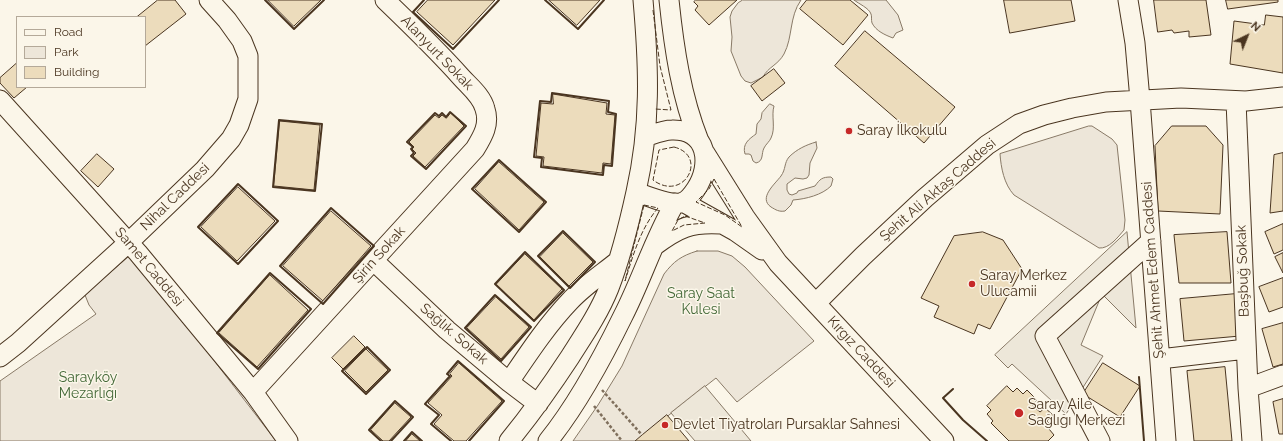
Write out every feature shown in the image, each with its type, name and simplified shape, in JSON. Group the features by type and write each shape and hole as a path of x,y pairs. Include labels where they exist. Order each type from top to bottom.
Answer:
{"street":[{"name":"Nihal Caddesi","path":"0,357 18,343 129,242 205,170 231,139 239,124 248,99 248,56 242,41 227,20 209,0"},
{"name":"Alanyurt Sokak","path":"386,0 441,55 480,98 485,108"},
{"path":"509,441 538,404 582,338 599,309 618,262 636,192 642,163 645,137 648,105 648,75 643,0"},
{"name":"Kırgız Caddesi","path":"669,0 675,47 683,91 692,124 702,147 745,218 778,263 944,441"},
{"name":"Şehit Ahmet Edem Caddesi","path":"1128,0 1135,43 1140,100 1166,441"},
{"name":"Şehit Ali Aktaş Caddesi","path":"1241,101 1283,97"},
{"name":"Şehit Ali Aktaş Caddesi","path":"816,303 920,202 976,154 1001,135 1020,124 1044,115 1072,108 1106,102 1140,100 1182,98 1241,101 1283,109"},
{"name":"Samet Caddesi","path":"0,100 129,242 253,392 288,441"},
{"name":"Başbuğ Sokak","path":"1241,101 1246,349 1252,441"},
{"name":"Şirin Sokak","path":"253,392 475,149 483,136 487,122 485,108"},
{"path":"548,441 556,432 586,384 624,316 654,246 679,202 692,195 702,180 705,166 702,147 691,134 681,130 671,130 658,132 645,137"},
{"path":"636,192 659,200 679,202"},
{"name":"Kırgız Caddesi","path":"679,202 725,225 746,238 778,263"},
{"path":"654,246 683,228 705,223 725,225"},
{"path":"1100,441 1045,336 1151,241"},
{"name":"Sağlık. Sokak","path":"374,261 447,330 509,382 538,404"},
{"path":"509,382 555,317 571,300 618,262"},
{"path":"1160,359 1246,349"},
{"path":"1248,388 1283,375"}],"path":[{"path":"586,384 642,435"},
{"path":"586,384 622,441"}],"green space":[{"path":"743,0 801,0 795,13 789,41 782,58 763,77 751,83 745,81 741,76 731,51 732,37 730,17 732,11 738,3"},
{"path":"854,0 886,0 898,15 903,30 896,33 893,38 887,36 872,23 870,12"},
{"path":"770,104 774,106 772,134 764,148 760,161 756,163 753,161 751,155 745,154 744,147 756,134 757,124 761,119 762,113"},
{"path":"1092,126 1112,139 1117,145 1125,220 1124,230 1113,242 1103,248 1099,248 1014,195 1005,181 1000,159 1000,154"},
{"path":"816,142 817,148 810,163 809,175 807,178 803,179 795,178 787,184 787,190 789,194 792,195 798,191 815,186 823,178 828,177 833,179 831,186 814,196 793,200 791,205 785,211 771,207 767,203 767,195 783,173 787,159 798,150"},
{"name":"Saray Saat Kulesi","path":"697,251 718,251 732,256 745,267 814,341 737,402 716,378 636,441 573,441 598,405 622,366 664,274 678,260"},
{"name":"Sarayköy Mezarlığı","path":"132,254 276,441 0,441 0,381 96,314 89,305 85,295"}],"shaded area":[{"path":"1127,232 1136,328 1102,294 1081,345 1103,356 1066,414 1012,364 1008,368 995,355"},
{"path":"705,386 751,441 695,441 671,413"}],"building":[{"path":"158,0 175,0 186,14 146,45 146,16 138,16"},
{"path":"268,0 321,0 294,26"},
{"path":"428,0 495,0 453,45 417,12"},
{"path":"549,0 600,0 577,25"},
{"path":"696,0 737,0 709,25 695,10 698,6 694,2"},
{"path":"807,0 850,0 868,15 843,45 800,9"},
{"path":"1004,0 1071,0 1075,21 1010,33"},
{"path":"1154,0 1206,0 1211,35 1189,37 1189,31 1174,33 1172,30 1158,32"},
{"path":"1226,0 1278,0 1278,2 1228,9"},
{"path":"1266,15 1283,17 1283,73 1230,64 1234,21 1264,25"},
{"path":"865,31 955,107 924,143 835,66"},
{"path":"16,64 16,88 26,88 14,98 0,83 0,78"},
{"path":"774,69 785,83 762,101 751,86"},
{"path":"553,94 607,103 606,114 615,115 611,164 603,163 602,173 543,166 544,157 536,156 541,103 553,104"},
{"path":"451,113 464,126 425,167 413,156 416,153 412,149 414,147 409,142 435,115 439,118 442,115 446,118"},
{"path":"280,121 320,125 314,190 274,186"},
{"path":"1172,126 1206,126 1223,145 1220,214 1158,211 1155,146"},
{"path":"1283,153 1283,211 1270,213 1274,155"},
{"path":"97,154 114,169 98,187 81,171"},
{"path":"499,162 544,202 519,230 475,189"},
{"path":"238,187 275,221 237,261 201,227"},
{"path":"331,211 371,246 323,301 283,266"},
{"path":"1283,224 1283,250 1274,254 1265,232"},
{"name":"Saray Merkez Ulucamii","path":"983,232 1003,240 1022,269 990,329 978,324 974,334 934,317 939,306 921,298 954,236"},
{"path":"1227,232 1231,283 1179,283 1174,235"},
{"path":"563,233 593,262 569,286 540,257"},
{"path":"1283,253 1283,273 1275,257"},
{"path":"525,254 562,289 534,320 496,285"},
{"path":"270,275 308,310 257,367 219,333"},
{"path":"1283,278 1283,307 1269,312 1259,287"},
{"path":"1236,294 1240,336 1184,341 1180,299"},
{"path":"496,297 529,327 501,359 467,328"},
{"path":"1283,323 1283,364 1273,367 1262,329"},
{"path":"354,336 365,347 343,369 332,358"},
{"path":"366,349 388,370 366,392 345,371"},
{"path":"459,363 502,401 466,441 454,441 434,424 442,415 428,403 452,376 450,374"},
{"path":"1103,363 1140,386 1120,417 1083,394"},
{"path":"1225,367 1232,441 1194,441 1187,371"},
{"name":"Saray Aile Sağlığı Merkezi","path":"1007,386 1013,392 1017,388 1023,394 1027,390 1037,400 1032,405 1040,412 1045,408 1053,415 1047,421 1052,426 1049,429 1054,435 1048,441 1009,441 991,423 993,421 987,414 991,410 987,406"},
{"path":"1283,399 1283,434 1279,434 1273,402"},
{"path":"395,403 411,417 389,441 383,441 371,430"},
{"name":"Devlet Tiyatroları Pursaklar Sahnesi","path":"667,415 689,441 635,441 642,435"},
{"path":"412,434 420,441 406,441"}],"fence":[{"path":"653,10 660,66 671,110 655,109"},
{"path":"674,147 684,152 690,159 691,167 688,176 682,182 674,186 664,186 653,180 659,150 674,147"},
{"path":"714,179 742,227 725,215 696,202 709,189 714,179"},
{"path":"644,205 658,208 646,225 634,252 625,281 644,205"},
{"path":"685,216 705,223 684,225 672,231 678,220 685,216"}],"wall":[{"path":"265,0 294,29 324,0"},
{"path":"424,0 413,12 453,49 499,0"},
{"path":"545,0 578,29 604,0"},
{"path":"552,93 609,101 608,112 616,114 612,166 604,165 603,175 541,167 542,158 534,157 540,101 551,102 552,93"},
{"path":"450,112 466,126 426,169 411,156 414,153 411,149 413,147 407,142 435,113 439,116 442,113 446,117 450,112"},
{"path":"279,120 322,124 315,191 273,187 279,120"},
{"path":"499,160 546,202 519,232 472,189 499,160"},
{"path":"238,184 278,221 238,264 198,227 238,184"},
{"path":"331,208 374,246 323,304 280,266 331,208"},
{"path":"563,231 595,262 570,288 538,256 563,231"},
{"path":"525,252 564,290 534,321 495,284 525,252"},
{"path":"270,273 311,309 258,369 217,333 270,273"},
{"path":"495,295 531,327 501,361 465,328 495,295"},
{"path":"367,347 390,370 366,394 342,371 367,347"},
{"path":"451,441 431,424 439,415 425,404 450,376 447,374 458,361 504,401 469,441"},
{"path":"1139,377 1144,441"},
{"path":"953,389 943,398 963,420 987,441"},
{"path":"381,441 369,430 395,401 413,417 391,441"},
{"path":"404,441 412,432 422,441"}],"place":[{"name":"Saray İlkokulu","path":"849,131"},
{"name":"Saray Merkez Ulucamii","path":"972,284"},
{"name":"Saray Aile Sağlığı Merkezi","path":"1019,413"},
{"name":"Devlet Tiyatroları Pursaklar Sahnesi","path":"665,425"}]}
